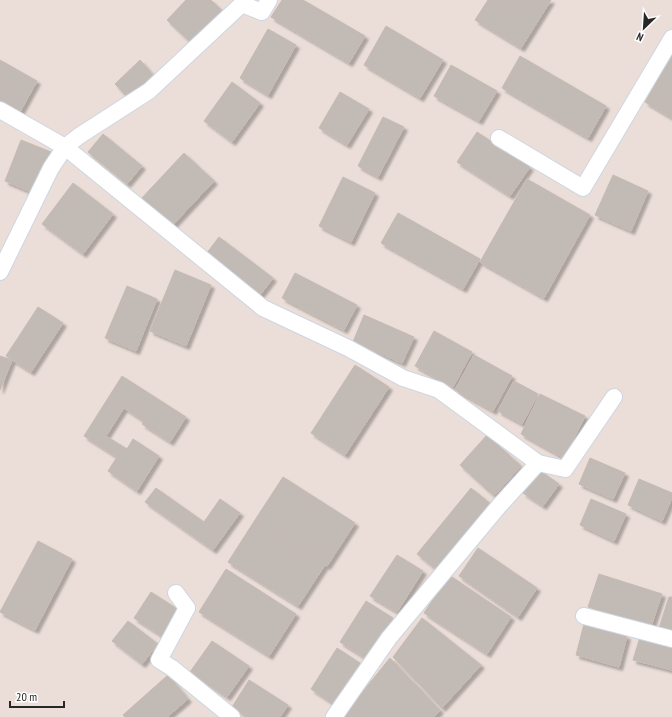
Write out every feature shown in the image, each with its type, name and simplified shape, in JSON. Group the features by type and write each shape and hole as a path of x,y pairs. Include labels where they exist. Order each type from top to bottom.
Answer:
{"street":[{"path":"0,272 51,168 65,147 79,136 149,91 242,4 262,12 269,0"},
{"path":"499,138 583,188 672,38"},
{"path":"0,110 65,147 263,308 348,348 402,378 439,390 538,463 566,469 614,397"},
{"path":"334,717 389,638 499,506 538,463"},
{"path":"176,593 187,608 159,660 172,668 232,717"},
{"path":"584,616 672,639"}],"building":[{"path":"186,0 211,0 222,11 191,43 167,20"},
{"path":"282,0 303,0 365,36 349,63 271,17"},
{"path":"488,0 551,0 521,48 475,20"},
{"path":"386,26 443,60 420,98 364,65"},
{"path":"268,29 296,45 268,95 240,78"},
{"path":"672,52 672,118 645,102"},
{"path":"520,56 606,106 588,138 502,88"},
{"path":"0,60 37,81 20,112 0,102"},
{"path":"140,60 154,76 129,99 115,84"},
{"path":"451,65 497,91 479,121 434,96"},
{"path":"232,82 260,103 232,142 204,121"},
{"path":"340,92 369,109 347,145 319,128"},
{"path":"383,117 404,127 378,177 358,166"},
{"path":"477,132 530,167 510,196 457,162"},
{"path":"103,134 142,166 127,184 88,152"},
{"path":"21,140 51,152 34,193 5,181"},
{"path":"184,153 214,181 170,228 140,200"},
{"path":"613,175 648,191 631,231 595,215"},
{"path":"343,177 375,193 351,242 319,226"},
{"path":"527,179 590,215 544,298 480,262"},
{"path":"73,183 113,214 83,254 42,224"},
{"path":"398,213 480,259 463,289 381,243"},
{"path":"219,237 273,278 257,299 203,258"},
{"path":"175,270 211,285 186,346 150,331"},
{"path":"295,273 357,305 344,330 282,298"},
{"path":"127,286 157,299 136,351 105,338"},
{"path":"38,307 63,323 31,372 6,356"},
{"path":"364,315 414,337 402,363 353,342"},
{"path":"434,331 472,352 453,387 415,366"},
{"path":"474,355 512,376 493,411 455,390"},
{"path":"0,356 12,360 0,390"},
{"path":"355,365 389,387 345,455 311,433"},
{"path":"122,376 186,417 170,442 142,424 144,421 124,408 106,436 127,449 133,439 159,456 137,491 108,471 117,457 84,436"},
{"path":"514,381 538,394 522,424 498,411"},
{"path":"540,394 585,416 564,458 521,434"},
{"path":"487,435 521,466 494,496 460,465"},
{"path":"590,458 625,473 613,499 579,484"},
{"path":"539,470 559,484 543,506 523,493"},
{"path":"283,477 355,523 327,566 255,520"},
{"path":"639,479 672,493 672,498 662,521 628,505"},
{"path":"156,488 204,522 220,499 240,513 213,550 145,502"},
{"path":"471,488 491,504 437,570 417,554"},
{"path":"591,499 626,514 614,541 580,525"},
{"path":"255,520 325,565 298,606 228,562"},
{"path":"38,541 72,559 35,630 0,612"},
{"path":"478,548 537,588 518,617 459,576"},
{"path":"397,555 423,571 397,612 370,596"},
{"path":"226,569 296,614 269,656 199,612"},
{"path":"599,574 662,594 651,627 588,607"},
{"path":"449,575 511,617 487,654 424,613"},
{"path":"151,592 179,610 162,636 134,618"},
{"path":"669,597 672,597 672,630 659,628"},
{"path":"366,601 393,618 367,659 340,642"},
{"path":"422,618 481,665 442,708 393,657"},
{"path":"128,621 158,644 142,664 112,641"},
{"path":"584,624 627,636 619,667 576,655"},
{"path":"640,637 672,645 672,670 633,660"},
{"path":"212,641 249,666 227,697 190,672"},
{"path":"337,648 363,665 337,706 311,689"},
{"path":"390,658 440,710 434,717 342,717"},
{"path":"168,675 188,699 167,717 125,717 123,715"},
{"path":"249,680 288,705 280,717 248,717 232,707"}]}
